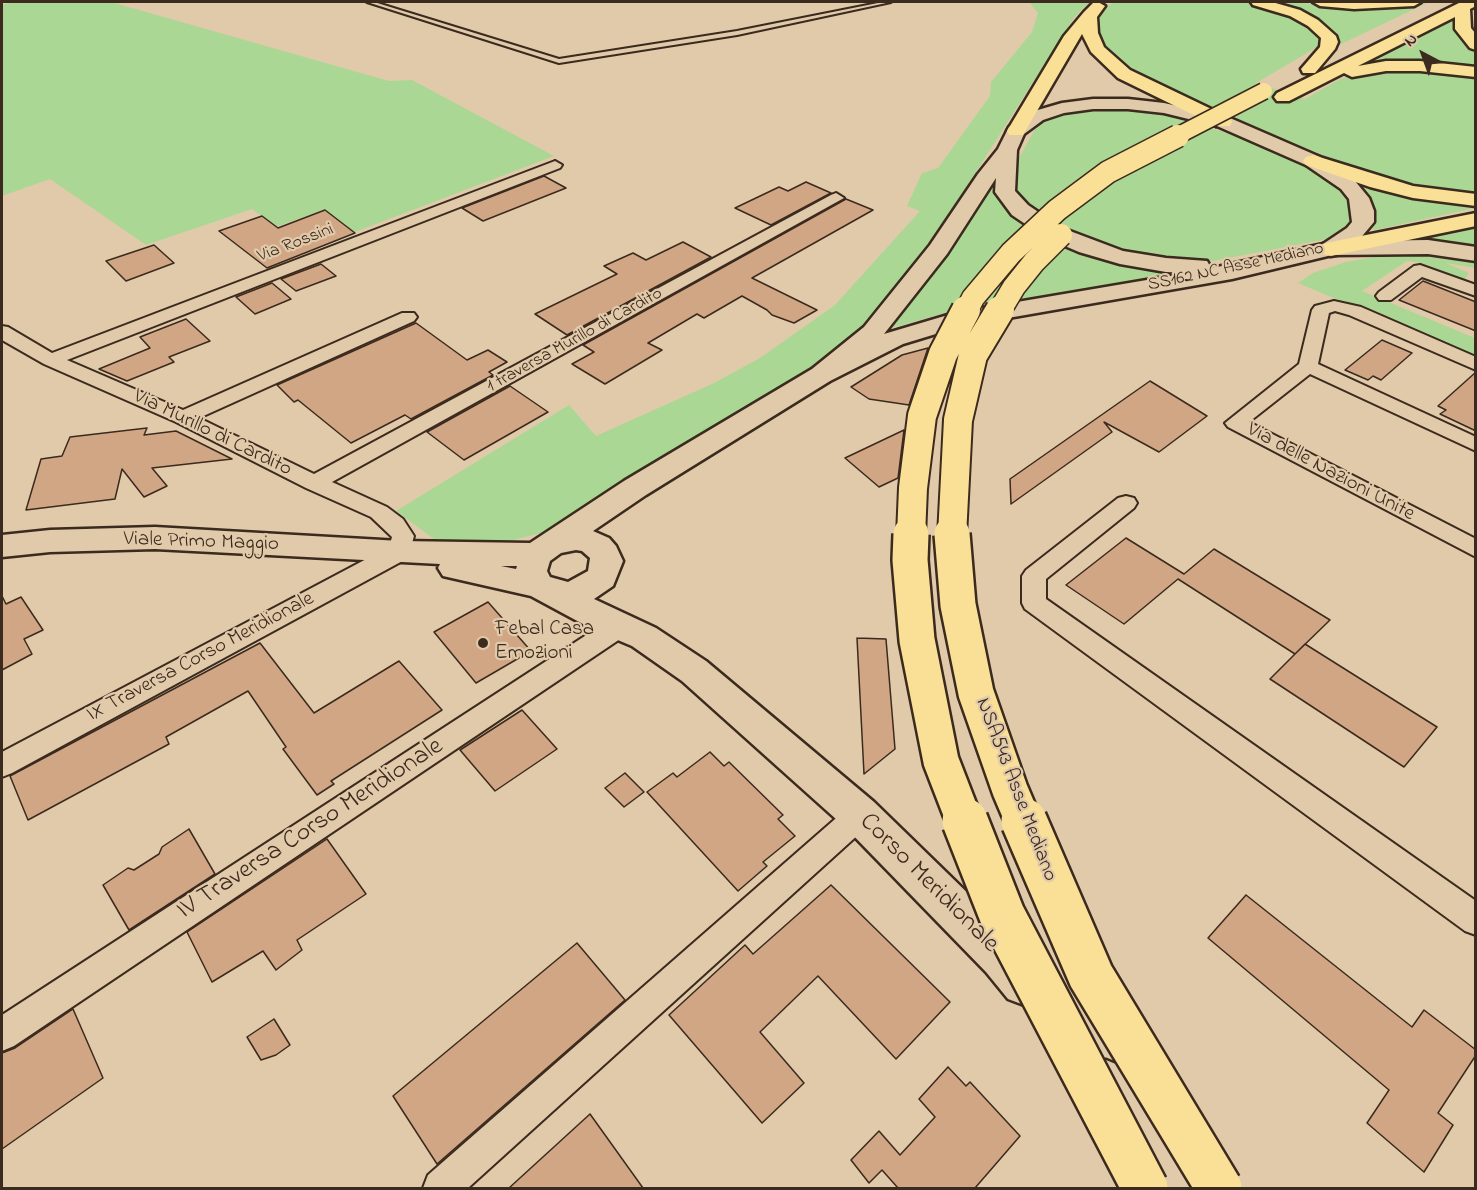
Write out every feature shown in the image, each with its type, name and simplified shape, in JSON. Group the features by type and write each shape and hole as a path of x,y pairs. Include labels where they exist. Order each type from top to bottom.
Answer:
{"highway":[{"path":"1012,141 1072,36 1096,8 1107,2"},
{"path":"1258,2 1295,13 1313,23 1328,36 1327,49 1315,74"},
{"path":"1320,2 1354,5 1414,2"},
{"path":"1145,1188 1002,915 941,761 917,640 910,560 913,488 922,416 943,354 973,298 1011,253 1057,210 1108,172 1460,3 1462,29 1476,45"},
{"path":"1089,15 1090,33 1097,49 1124,74 1224,122"},
{"path":"1315,74 1386,66 1420,66 1476,72"},
{"name":"NSA543 Asse Mediano","path":"1219,1188 1091,976 1010,790 976,693 958,605 952,535 958,420 973,355 1014,287 1034,262 1079,216 1125,181 1206,136 1274,94"},
{"path":"1313,161 1377,183 1413,192 1476,200"},
{"path":"1331,249 1476,219"}],"street":[{"name":"SS162 NC Asse Mediano","path":"680,462 634,498 615,520 602,557 602,578 593,586 568,594 545,569 635,488 821,375 894,339 958,319 1232,273 1331,249 1355,233 1363,222 1363,211 1359,198 1348,185 1313,161 1224,122 1164,108 1128,104 1093,104 1062,108 1037,116 1012,141 939,249 873,332 821,375"},
{"path":"1012,141 1005,192 1020,210 1054,233 1087,247 1120,257 1166,264 1212,266 1285,259"},
{"name":"Via Rossini","path":"51,360 555,165"},
{"name":"1 traversa Murillo di Cardito","path":"314,483 836,198"},
{"path":"1331,249 1388,246 1476,254"},
{"path":"1384,296 1420,270 1476,291"},
{"path":"1476,364 1348,308 1334,306 1321,310 1308,366 1476,445"},
{"path":"183,418 408,317"},
{"name":"Via Murillo di Cardito","path":"2,331 51,360 183,418 314,483 379,512 395,525 403,536 400,552"},
{"name":"Via delle Nazioni Unite","path":"1308,366 1235,423 1476,549"},
{"path":"1126,503 1034,576 1034,603 1476,920"},
{"name":"Viale Primo Maggio","path":"2,546 50,541 155,538 400,552 453,568 545,569"},
{"path":"545,569 576,539 602,557 620,626"},
{"name":"IX Traversa Corso Meridionale","path":"2,765 400,552"},
{"name":"Corso Meridionale","path":"545,569 620,626 644,637 694,671 860,815 1002,957 1193,1188"},
{"name":"IV Traversa Corso Meridionale","path":"2,1034 620,626"},
{"path":"441,1188 860,815"}],"lane":[{"path":"370,2 559,62 737,33 888,2"}],"green space":[{"path":"12,2 111,2 389,81 412,80 554,156 355,232 323,210 276,227 252,209 146,245 50,179 2,196 2,5"},
{"path":"1029,2 1092,2 1073,19 917,265 867,327 832,355 695,443 576,517 545,532 509,541 454,546 438,542 396,511 569,405 596,436 714,383 760,358 835,305 920,211 907,206 922,173 938,168 990,96 991,82 1032,32 1038,13"},
{"path":"1117,2 1250,2 1301,18 1322,39 1319,46 1256,83 1305,99 1342,78 1387,69 1475,74 1475,197 1447,195 1347,169 1160,89 1129,71 1110,56 1100,43 1096,32 1098,15 1106,6"},
{"path":"1269,2 1323,4 1429,2 1337,46 1330,30 1318,21 1289,7"},
{"path":"1452,21 1455,22 1462,38 1475,51 1475,70 1367,64"},
{"path":"1097,106 1169,113 1249,141 1313,169 1333,181 1348,194 1356,211 1352,224 1333,238 1213,261 1167,260 1110,249 1052,223 1021,201 1014,190 1011,173 1037,125 1060,112"},
{"path":"1352,179 1475,204 1475,208 1375,230 1371,228 1375,220 1373,205"},
{"path":"989,182 993,182 995,191 1007,209 1030,227 1204,273 941,314 888,329 936,271"},
{"path":"1475,226 1475,249 1409,240"},
{"path":"1413,255 1475,263 1475,268 1446,263 1469,273 1464,280 1417,262 1407,261 1362,291 1475,338 1475,358 1298,283 1313,273 1346,262 1374,257"}],"building":[{"path":"544,176 566,188 483,221 462,208"},
{"path":"806,182 831,193 771,225 735,208 779,187 788,191"},
{"path":"846,199 873,210 752,278 817,310 794,323 772,315 742,296 704,318 697,314 648,343 662,350 605,384 572,364 594,352 583,345"},
{"path":"325,210 355,233 267,268 219,231 262,216 278,228"},
{"path":"683,242 711,257 567,335 535,314 617,274 604,266 633,253 646,260"},
{"path":"154,245 174,263 126,281 106,261"},
{"path":"321,264 336,276 296,291 281,279"},
{"path":"1423,281 1476,302 1476,331 1399,300"},
{"path":"272,283 291,299 255,314 236,297"},
{"path":"186,319 210,341 169,357 174,362 127,381 99,369 150,348 140,337"},
{"path":"416,323 467,360 488,350 507,362 489,372 493,375 411,419 405,415 351,443 298,400 294,402 277,385"},
{"path":"1382,340 1412,353 1381,380 1373,376 1368,380 1345,370"},
{"path":"928,348 909,405 869,399 851,387 902,355"},
{"path":"1476,372 1476,431 1440,414 1446,410 1438,406"},
{"path":"1150,381 1207,416 1159,452 1104,422 1112,432 1011,504 1010,479"},
{"path":"510,386 548,412 464,460 427,432"},
{"path":"147,428 144,435 176,431 232,459 152,468 167,486 144,497 122,469 115,499 26,510 41,459 62,456 70,437"},
{"path":"904,430 898,478 879,487 845,458"},
{"path":"1126,538 1184,574 1214,549 1330,620 1295,654 1178,579 1124,624 1066,585"},
{"path":"2,596 6,604 21,597 43,630 24,639 32,654 2,670"},
{"name":"Febal Casa Emozioni","path":"488,602 531,651 476,683 434,632"},
{"path":"857,638 886,639 895,749 864,774"},
{"path":"260,643 314,713 399,661 442,710 331,781 334,784 317,795 283,749 286,747 248,691 166,737 169,744 28,820 10,776"},
{"path":"1305,644 1437,727 1404,767 1270,679"},
{"path":"522,710 557,749 495,791 460,750"},
{"path":"710,752 724,766 729,762 783,815 778,819 795,836 763,862 767,866 738,891 647,792 673,773 677,777"},
{"path":"625,773 644,792 624,807 605,788"},
{"path":"189,829 215,874 129,930 103,885 128,868 134,870 159,854 162,847"},
{"path":"327,839 366,894 297,940 302,950 276,970 263,951 212,982 187,932"},
{"path":"831,885 950,1002 896,1059 818,976 760,1032 804,1083 762,1123 669,1015 745,945 753,954"},
{"path":"1246,895 1412,1027 1424,1010 1476,1050 1476,1055 1438,1113 1453,1125 1424,1172 1367,1123 1389,1090 1208,938"},
{"path":"577,943 625,1000 437,1164 393,1096"},
{"path":"73,1009 103,1078 2,1149 2,1053 15,1048"},
{"path":"274,1019 290,1045 276,1055 261,1060 247,1037"},
{"path":"948,1067 966,1086 970,1082 1020,1136 975,1188 898,1188 882,1170 869,1183 851,1160 879,1131 900,1155 935,1117 919,1099"},
{"path":"590,1114 643,1188 509,1188"}],"place":[{"name":"Febal Casa Emozioni","path":"483,643"}]}
